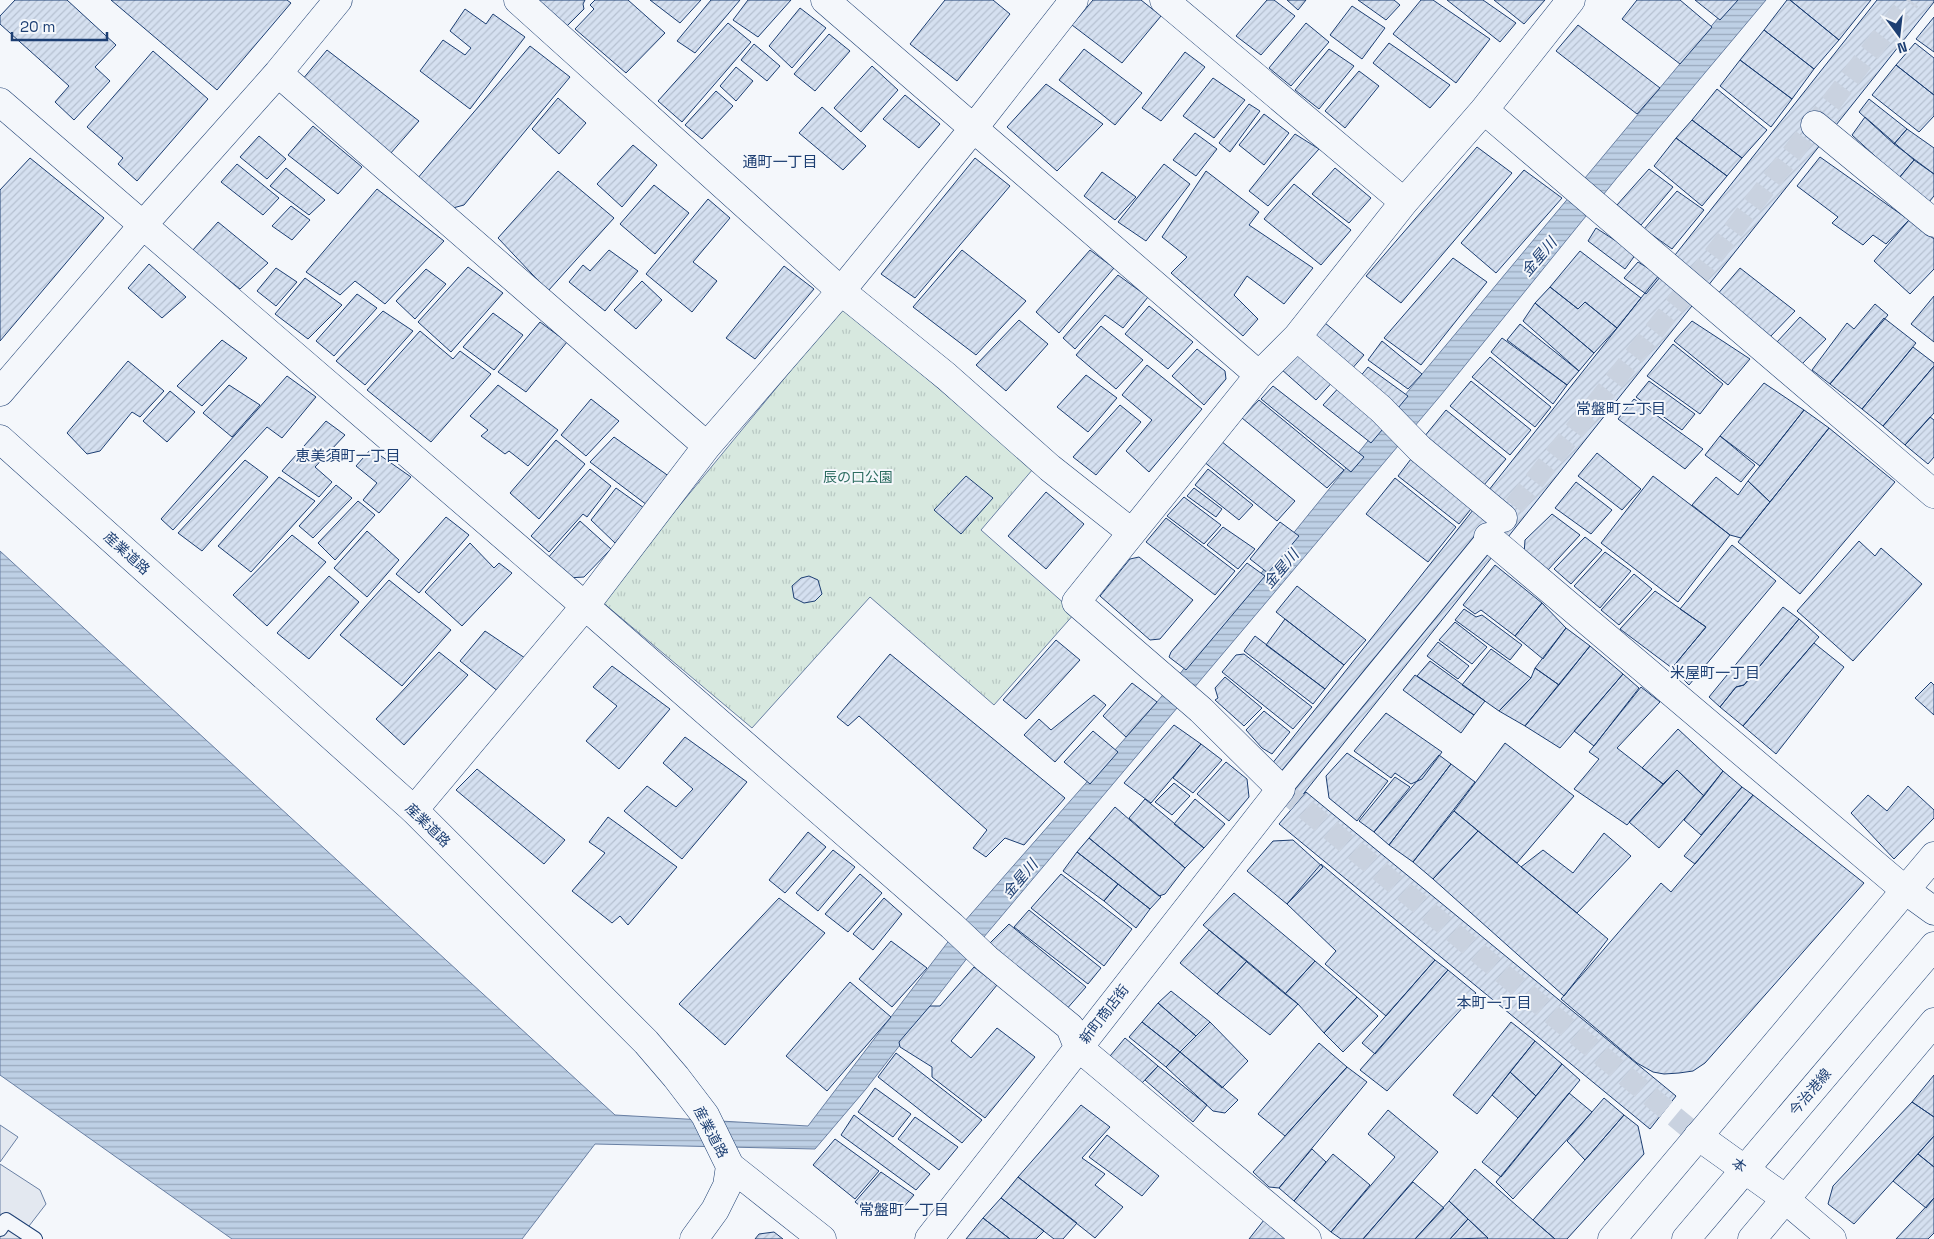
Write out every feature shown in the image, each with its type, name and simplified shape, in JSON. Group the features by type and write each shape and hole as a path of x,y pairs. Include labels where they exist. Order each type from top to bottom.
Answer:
{"street":[{"path":"0,392 143,225 278,73 338,0"},
{"path":"518,0 841,292 946,376 1050,468 1131,532"},
{"path":"824,0 1259,375"},
{"path":"414,810 585,606 706,446 841,292 973,129 1074,0"},
{"path":"1164,0 1404,202"},
{"path":"1496,528 1281,790 1201,710 1076,602 1259,375 1297,337 1404,202 1484,110 1569,1"},
{"path":"278,73 706,446"},
{"path":"0,102 585,606 952,926 987,959 1070,1027 1078,1047 1307,1239"},
{"path":"1484,110 1934,494"},
{"path":"1815,125 1934,223"},
{"path":"1297,337 1381,409 1496,528 1905,890 1934,911"},
{"name":"産業道路","path":"0,439 414,810 646,1042 705,1115 730,1166 822,1239"},
{"name":"新町商店街","path":"929,1239 1281,790"},
{"path":"1612,1239 1934,856"},
{"name":"今治港線","path":"1686,1239 1934,946"},
{"path":"1752,1239 1782,1196 1934,1022"},
{"name":"本","path":"1698,1136 1782,1196 1832,1239"},
{"path":"694,1239 715,1210 728,1186 730,1166"}],"lane":[{"path":"0,1229 6,1220 35,1239"}],"green space":[{"name":"辰の口公園","path":"843,307 1033,469 981,530 1075,613 994,705 870,597 752,728 601,601"}],"shaded area":[{"path":"0,1125 18,1137 0,1162"},
{"path":"0,1164 40,1190 46,1204 19,1239 0,1239"}],"water":[{"name":"金星川","path":"1733,0 1766,0 1616,179 1441,395 978,944 866,1089 815,1149 595,1144 522,1239 232,1239 0,1075 0,551 615,1115 808,1126 957,930 1157,702 1422,374"}],"building":[{"path":"15,0 67,0 116,45 95,67 110,81 74,120 55,102 69,86 0,24 0,16"},
{"path":"111,0 287,0 291,3 217,90"},
{"path":"538,0 585,0 583,4 584,9 567,26"},
{"path":"595,0 628,0 665,33 626,73 575,29 594,9 590,5"},
{"path":"650,0 701,0 680,23"},
{"path":"711,0 740,0 695,53 677,41"},
{"path":"748,0 791,0 758,37 733,20"},
{"path":"945,0 993,0 1010,14 957,81 910,44"},
{"path":"1093,0 1141,0 1161,16 1122,63 1072,25"},
{"path":"1267,0 1274,0 1295,16 1261,55 1236,36"},
{"path":"1287,0 1306,0 1298,10"},
{"path":"1358,0 1394,0 1400,5 1386,20"},
{"path":"1421,0 1433,0 1490,39 1456,83 1393,34"},
{"path":"1447,0 1483,0 1516,23 1500,42"},
{"path":"1494,0 1545,0 1524,24"},
{"path":"1637,0 1680,0 1712,27 1680,64 1622,19"},
{"path":"1695,0 1738,0 1720,20"},
{"path":"1787,0 1790,0 1839,40 1814,69 1764,30"},
{"path":"1790,0 1871,0 1839,40"},
{"path":"1877,0 1934,0 1934,2 1293,807 1260,779"},
{"path":"1352,6 1385,28 1362,59 1330,35"},
{"path":"800,8 826,28 792,68 769,46"},
{"path":"465,9 486,24 493,14 525,37 470,109 420,71 443,40 465,55 471,48 450,31"},
{"path":"1934,17 1934,52 1916,39"},
{"path":"728,23 751,42 682,122 658,101"},
{"path":"1306,23 1329,42 1291,86 1269,68"},
{"path":"1578,25 1660,88 1637,114 1556,51"},
{"path":"1764,30 1814,69 1792,99 1740,60"},
{"path":"829,34 850,51 815,91 794,74"},
{"path":"1389,43 1450,85 1430,108 1373,63"},
{"path":"1915,43 1934,58 1934,95 1896,65"},
{"path":"754,44 780,66 767,81 741,60"},
{"path":"530,46 570,77 464,205 453,208 417,179"},
{"path":"1084,49 1142,93 1115,125 1059,80"},
{"path":"1329,49 1354,66 1319,109 1295,90"},
{"path":"327,50 419,121 390,154 302,80"},
{"path":"153,51 208,99 137,181 118,164 123,158 87,127"},
{"path":"1185,52 1205,67 1161,121 1142,108"},
{"path":"1740,60 1792,99 1771,127 1720,86"},
{"path":"1896,65 1934,95 1934,116 1919,132 1872,95"},
{"path":"872,66 898,90 861,132 834,108"},
{"path":"736,67 753,81 736,101 720,86"},
{"path":"1359,71 1379,86 1345,128 1325,111"},
{"path":"1213,78 1245,100 1214,138 1183,116"},
{"path":"1046,84 1103,124 1057,171 1007,127"},
{"path":"1717,89 1767,130 1742,158 1692,120"},
{"path":"716,91 733,106 702,139 685,125"},
{"path":"905,95 940,124 919,148 883,119"},
{"path":"558,98 586,123 559,154 532,129"},
{"path":"1869,99 1907,129 1894,144 1859,112"},
{"path":"1249,104 1260,111 1230,152 1219,143"},
{"path":"822,107 866,146 843,170 799,133"},
{"path":"1264,114 1289,133 1264,165 1239,145"},
{"path":"1865,117 1914,160 1899,178 1852,135"},
{"path":"1692,120 1742,158 1727,176 1676,138"},
{"path":"313,126 362,167 338,194 288,155"},
{"path":"1907,129 1934,148 1934,174 1894,144"},
{"path":"1195,133 1217,149 1196,176 1173,160"},
{"path":"1295,134 1319,149 1268,206 1249,191"},
{"path":"259,136 286,159 267,179 240,157"},
{"path":"1676,138 1727,176 1702,206 1654,166"},
{"path":"633,145 657,165 622,207 597,184"},
{"path":"1477,147 1512,173 1401,303 1366,276"},
{"path":"1820,157 1909,220 1886,244 1873,235 1863,245 1832,223 1838,217 1797,186"},
{"path":"30,158 104,218 0,341 0,190"},
{"path":"975,158 1010,186 915,298 881,274"},
{"path":"1914,160 1934,174 1934,196 1929,202 1899,178"},
{"path":"237,164 279,198 263,215 221,182"},
{"path":"1164,164 1190,184 1146,241 1118,222"},
{"path":"286,168 325,200 309,215 270,186"},
{"path":"1335,168 1371,198 1349,223 1312,194"},
{"path":"1649,169 1673,187 1641,225 1617,205"},
{"path":"1524,170 1562,198 1496,273 1461,243"},
{"path":"558,171 614,218 548,291 498,238"},
{"path":"1206,171 1259,212 1249,225 1313,268 1284,304 1247,276 1234,295 1258,319 1243,336 1171,273 1187,257 1162,237"},
{"path":"1102,172 1136,197 1115,220 1084,196"},
{"path":"1294,184 1351,230 1321,265 1264,219"},
{"path":"654,185 689,213 655,254 620,224"},
{"path":"377,189 444,241 385,304 355,281 340,295 306,272"},
{"path":"1677,191 1704,210 1672,249 1644,229"},
{"path":"708,199 730,218 693,262 717,281 692,312 646,274"},
{"path":"291,206 310,220 292,240 272,226"},
{"path":"1909,220 1934,239 1934,269 1910,294 1874,261"},
{"path":"218,222 268,263 240,289 192,251"},
{"path":"1596,228 1636,254 1625,269 1588,241"},
{"path":"609,250 638,271 605,311 569,282 583,265 590,271"},
{"path":"962,250 1026,301 976,355 913,307"},
{"path":"1090,250 1114,268 1059,333 1036,312"},
{"path":"1580,251 1641,298 1617,328 1585,302 1578,309 1550,287"},
{"path":"1453,258 1487,282 1421,365 1384,338"},
{"path":"1638,262 1661,276 1646,294 1624,278"},
{"path":"149,264 186,297 162,318 128,288"},
{"path":"784,266 814,289 755,359 726,338"},
{"path":"468,267 503,293 451,352 418,322"},
{"path":"276,268 297,282 276,306 257,291"},
{"path":"1740,268 1795,311 1769,338 1716,296"},
{"path":"426,269 446,284 415,319 396,301"},
{"path":"1118,275 1148,297 1123,328 1105,315 1075,349 1063,338"},
{"path":"305,278 342,305 308,339 275,314"},
{"path":"642,281 662,300 636,329 614,310"},
{"path":"1550,287 1578,309 1585,302 1617,328 1594,353 1535,303"},
{"path":"357,294 377,308 334,356 316,341"},
{"path":"1934,296 1934,342 1911,324"},
{"path":"1535,303 1594,353 1579,371 1523,321"},
{"path":"1875,304 1888,315 1830,384 1812,370 1847,323 1854,329"},
{"path":"1149,306 1193,342 1168,369 1125,334"},
{"path":"383,311 413,331 365,385 336,361"},
{"path":"493,313 523,335 494,370 463,347"},
{"path":"1800,317 1826,339 1802,364 1777,342"},
{"path":"1884,318 1916,343 1862,409 1830,384"},
{"path":"1019,320 1048,344 1006,391 976,365"},
{"path":"1692,321 1750,359 1728,385 1674,341"},
{"path":"540,322 567,342 526,392 498,372"},
{"path":"1325,323 1364,355 1350,371 1313,338"},
{"path":"1520,324 1579,371 1567,385 1507,340"},
{"path":"1101,326 1143,360 1116,389 1076,355"},
{"path":"420,331 453,359 460,351 491,374 431,442 367,390"},
{"path":"1502,338 1567,385 1553,404 1491,352"},
{"path":"222,340 247,358 202,406 177,386"},
{"path":"1382,341 1422,374 1408,389 1368,360"},
{"path":"1673,344 1723,384 1700,414 1647,376"},
{"path":"1913,347 1934,363 1934,366 1883,426 1862,409"},
{"path":"1197,349 1225,371 1226,379 1204,405 1172,376"},
{"path":"1299,351 1336,378 1316,400 1281,369"},
{"path":"1490,357 1551,407 1535,427 1472,377"},
{"path":"128,361 164,391 140,417 132,412 100,451 87,454 67,433"},
{"path":"1147,365 1202,409 1149,472 1126,451 1152,420 1122,395"},
{"path":"1934,366 1934,413 1905,445 1883,426"},
{"path":"1368,367 1408,396 1398,408 1359,378"},
{"path":"1086,375 1117,398 1088,432 1057,407"},
{"path":"287,376 316,397 282,438 267,427 173,530 161,519"},
{"path":"1471,381 1531,430 1510,455 1450,406"},
{"path":"1649,381 1695,414 1682,430 1636,397"},
{"path":"1764,383 1804,410 1760,466 1720,436"},
{"path":"1342,384 1388,423 1371,443 1323,405"},
{"path":"229,385 260,405 232,437 203,413"},
{"path":"498,385 558,430 528,466 509,451 505,454 481,436 488,430 470,416"},
{"path":"1273,386 1364,457 1351,472 1261,399"},
{"path":"170,391 195,412 167,442 143,421"},
{"path":"591,399 619,421 586,456 561,435"},
{"path":"1634,399 1703,449 1685,469 1618,419"},
{"path":"1259,400 1344,470 1327,488 1242,418"},
{"path":"1120,405 1141,422 1096,475 1073,457"},
{"path":"1446,410 1506,459 1484,485 1424,437"},
{"path":"1804,410 1829,428 1770,502 1748,481"},
{"path":"1930,417 1934,420 1934,457 1928,464 1905,445"},
{"path":"326,421 345,435 315,467 332,482 319,497 282,471"},
{"path":"1829,428 1895,482 1800,594 1738,542"},
{"path":"1720,436 1755,465 1741,482 1705,455"},
{"path":"614,437 670,477 647,505 590,462"},
{"path":"556,440 585,464 539,519 510,493"},
{"path":"1221,441 1295,501 1277,521 1203,461"},
{"path":"371,449 411,477 379,513 363,500 377,483 356,466"},
{"path":"1597,453 1641,489 1622,510 1578,476"},
{"path":"1414,455 1475,504 1459,524 1398,476"},
{"path":"245,460 268,477 202,551 178,533"},
{"path":"590,469 611,486 587,517 583,514 549,552 531,536"},
{"path":"1208,469 1253,505 1239,520 1195,485"},
{"path":"966,476 993,498 961,534 934,510"},
{"path":"1653,476 1730,535 1678,602 1601,543"},
{"path":"279,477 315,501 251,572 218,546"},
{"path":"1716,477 1738,495 1748,481 1770,502 1741,538 1730,535 1692,505"},
{"path":"1395,478 1456,527 1428,562 1366,514"},
{"path":"1576,482 1612,510 1591,534 1555,508"},
{"path":"336,485 352,498 313,538 299,526"},
{"path":"616,488 644,508 615,543 591,520"},
{"path":"1194,488 1222,509 1216,517 1187,496"},
{"path":"1046,492 1084,524 1046,569 1008,536"},
{"path":"1184,497 1221,525 1204,544 1167,516"},
{"path":"358,501 375,515 335,560 318,543"},
{"path":"1552,514 1580,535 1547,571 1524,554 1525,540"},
{"path":"446,517 469,535 419,593 396,574"},
{"path":"1166,518 1235,571 1215,595 1146,542"},
{"path":"580,521 611,549 584,577 568,578 547,559"},
{"path":"1280,522 1299,536 1268,573 1250,559"},
{"path":"1223,527 1255,549 1238,569 1207,545"},
{"path":"367,531 399,560 367,597 334,568"},
{"path":"292,535 326,562 267,626 233,595"},
{"path":"1585,537 1602,550 1571,584 1554,569"},
{"path":"1859,541 1875,556 1881,548 1922,584 1853,661 1797,611"},
{"path":"470,543 494,568 499,563 512,573 462,626 425,592"},
{"path":"1732,545 1776,581 1689,685 1672,668 1706,627 1680,609"},
{"path":"1605,552 1631,571 1600,608 1574,586"},
{"path":"1139,557 1193,600 1160,639 1150,640 1100,596 1130,559"},
{"path":"1247,563 1265,576 1186,670 1169,657 1171,652"},
{"path":"1495,565 1542,603 1515,636 1481,610 1475,614 1463,605"},
{"path":"1634,574 1652,589 1619,625 1601,610"},
{"path":"329,576 359,602 309,659 277,633"},
{"path":"809,576 818,580 822,594 815,601 804,603 794,598 792,586 801,578"},
{"path":"389,580 451,630 402,686 340,635"},
{"path":"1297,586 1366,640 1344,665 1276,612"},
{"path":"1655,591 1706,627 1672,668 1620,629"},
{"path":"1542,603 1566,628 1543,659 1515,636"},
{"path":"1783,607 1799,619 1744,685 1736,687 1720,707 1709,697"},
{"path":"1464,609 1476,617 1482,615 1522,645 1510,660 1455,620"},
{"path":"1285,619 1344,665 1325,689 1266,645"},
{"path":"1799,619 1819,637 1743,726 1720,707 1736,687 1744,685"},
{"path":"1455,622 1487,647 1472,664 1439,640"},
{"path":"1566,628 1590,646 1559,685 1535,668"},
{"path":"485,631 525,658 499,692 460,661"},
{"path":"1255,636 1325,689 1313,704 1244,651"},
{"path":"1056,640 1080,660 1026,719 1003,700"},
{"path":"1438,642 1469,666 1458,679 1427,656"},
{"path":"1814,643 1844,667 1776,754 1743,726"},
{"path":"1590,646 1623,674 1560,748 1525,726"},
{"path":"1491,649 1531,678 1499,711 1462,685"},
{"path":"439,652 468,675 404,745 376,719"},
{"path":"890,654 1065,798 1024,845 1005,838 986,857 973,848 987,830 859,716 848,726 837,717"},
{"path":"1244,654 1312,707 1293,729 1222,672 1236,655"},
{"path":"1430,661 1485,701 1474,715 1417,676"},
{"path":"612,666 670,709 619,769 586,741 617,706 593,687"},
{"path":"1535,668 1559,685 1525,726 1499,711 1531,678"},
{"path":"1623,674 1639,688 1594,746 1574,731"},
{"path":"1415,675 1474,715 1461,733 1403,690"},
{"path":"1225,677 1262,708 1244,726 1215,700 1218,698 1215,688"},
{"path":"1931,682 1934,685 1934,715 1915,698"},
{"path":"1132,683 1157,702 1126,737 1103,716"},
{"path":"1641,687 1660,702 1617,748 1663,784 1627,825 1574,789 1599,759 1589,752"},
{"path":"1094,695 1106,705 1055,762 1024,735 1039,719 1051,730"},
{"path":"1264,711 1290,732 1272,754 1262,748 1246,730"},
{"path":"1386,713 1442,752 1422,779 1411,784 1395,773 1391,778 1354,751"},
{"path":"1174,725 1201,744 1151,803 1124,783"},
{"path":"1678,729 1723,771 1704,796 1677,770 1663,784 1642,768"},
{"path":"1093,731 1118,752 1090,784 1064,762"},
{"path":"685,737 747,782 682,859 624,811 647,786 676,807 693,789 663,763"},
{"path":"1505,743 1574,796 1517,863 1454,811"},
{"path":"1201,744 1222,760 1193,793 1173,778"},
{"path":"1347,753 1388,781 1357,821 1329,798 1326,776"},
{"path":"1439,755 1451,764 1389,845 1374,832"},
{"path":"1226,762 1247,779 1249,797 1229,821 1197,794"},
{"path":"1451,764 1475,782 1413,862 1389,845"},
{"path":"477,769 565,840 544,864 456,790"},
{"path":"1677,770 1704,796 1659,848 1629,822"},
{"path":"1723,771 1742,787 1701,835 1684,820"},
{"path":"1395,777 1410,787 1374,832 1359,821"},
{"path":"1174,783 1190,796 1172,815 1155,802"},
{"path":"1908,786 1934,810 1934,818 1894,859 1851,813 1868,795 1887,811"},
{"path":"1742,787 1753,795 1695,864 1684,856"},
{"path":"1306,792 1676,1096 1650,1129 1279,824"},
{"path":"1753,795 1864,883 1705,1063 1693,1071 1664,1074 1653,1072 1637,1063 1561,999 1661,883 1671,892"},
{"path":"1145,799 1204,848 1185,868 1129,818"},
{"path":"1195,799 1225,824 1204,848 1174,824"},
{"path":"1115,807 1185,868 1165,894 1159,896 1089,838"},
{"path":"1454,811 1478,831 1433,879 1413,862"},
{"path":"608,817 677,867 628,925 620,916 612,923 572,891 605,853 589,842"},
{"path":"1478,831 1608,939 1564,996 1433,879"},
{"path":"808,832 826,847 785,893 769,880"},
{"path":"1604,833 1631,856 1577,913 1521,867 1543,850 1573,873"},
{"path":"1089,838 1161,897 1150,909 1077,852"},
{"path":"1293,840 1323,867 1287,904 1247,871 1273,841"},
{"path":"833,850 855,867 818,911 796,893"},
{"path":"1077,852 1118,884 1104,901 1063,871"},
{"path":"1321,864 1435,960 1386,1016 1325,964 1336,951 1287,904"},
{"path":"860,874 882,893 848,932 825,914"},
{"path":"1061,874 1132,929 1104,966 1031,908"},
{"path":"1118,884 1150,909 1136,928 1104,901"},
{"path":"1234,893 1315,961 1285,994 1203,925"},
{"path":"779,898 825,933 725,1045 679,1004"},
{"path":"884,898 902,914 873,950 853,934"},
{"path":"1029,910 1101,968 1088,984 1014,927"},
{"path":"1009,924 1086,987 1065,1011 990,943"},
{"path":"1209,930 1247,961 1217,994 1180,963"},
{"path":"891,941 927,968 892,1007 859,979"},
{"path":"1435,960 1448,970 1375,1054 1362,1043"},
{"path":"1247,961 1298,1004 1270,1035 1217,994"},
{"path":"1315,961 1357,997 1324,1033 1298,1004 1285,994"},
{"path":"974,967 997,985 951,1041 971,1058 997,1028 1035,1057 985,1118 932,1077 932,1067 900,1047 899,1042 930,1006 940,1006"},
{"path":"1448,970 1476,993 1387,1091 1360,1070"},
{"path":"850,982 891,1017 827,1091 786,1056"},
{"path":"1171,991 1210,1022 1196,1036 1158,1003"},
{"path":"1357,997 1378,1016 1343,1052 1324,1033"},
{"path":"1158,1003 1196,1036 1180,1052 1142,1022"},
{"path":"1142,1022 1180,1052 1166,1067 1129,1037"},
{"path":"1210,1022 1248,1061 1222,1088 1180,1052"},
{"path":"1511,1022 1535,1041 1477,1114 1453,1095"},
{"path":"1125,1038 1158,1066 1142,1083 1110,1056"},
{"path":"1535,1041 1562,1064 1536,1096 1510,1072"},
{"path":"1319,1043 1347,1067 1285,1136 1258,1114"},
{"path":"1180,1052 1238,1100 1225,1113 1213,1111 1166,1067"},
{"path":"896,1053 982,1120 962,1143 878,1077"},
{"path":"1562,1064 1580,1080 1501,1177 1482,1162"},
{"path":"1158,1066 1207,1105 1193,1122 1145,1080"},
{"path":"1347,1067 1367,1082 1279,1188 1269,1187 1253,1172"},
{"path":"1510,1072 1536,1096 1518,1118 1492,1095"},
{"path":"1934,1075 1934,1117 1912,1102"},
{"path":"875,1088 911,1114 893,1137 858,1112"},
{"path":"1569,1093 1592,1112 1513,1199 1496,1182"},
{"path":"1604,1098 1624,1115 1585,1160 1567,1141"},
{"path":"1912,1102 1934,1117 1934,1136 1854,1224 1828,1204 1833,1186"},
{"path":"1081,1105 1110,1127 1082,1158 1105,1174 1095,1185 1123,1207 1095,1238 1018,1177"},
{"path":"1388,1110 1438,1152 1363,1239 1341,1239 1331,1232 1395,1157 1368,1134"},
{"path":"854,1115 930,1174 916,1190 841,1135"},
{"path":"1624,1115 1638,1126 1644,1154 1567,1239 1555,1239 1533,1220"},
{"path":"915,1117 958,1147 939,1170 898,1139"},
{"path":"1107,1135 1159,1176 1142,1196 1089,1157"},
{"path":"1934,1136 1934,1167 1918,1154"},
{"path":"835,1139 879,1171 855,1199 813,1165"},
{"path":"1312,1149 1326,1162 1294,1201 1279,1188"},
{"path":"1333,1154 1370,1185 1331,1232 1294,1201"},
{"path":"1918,1154 1934,1167 1934,1198 1926,1208 1893,1181"},
{"path":"1475,1169 1555,1239 1487,1239 1449,1201"},
{"path":"881,1172 914,1195 902,1209 875,1217 855,1202"},
{"path":"1018,1177 1077,1223 1063,1239 1054,1239 1001,1198"},
{"path":"1413,1182 1444,1208 1415,1239 1363,1239"},
{"path":"1001,1198 1044,1231 1036,1239 1010,1239 983,1218"},
{"path":"1934,1198 1934,1233 1928,1239 1896,1239"},
{"path":"1449,1201 1468,1219 1450,1239 1415,1239"},
{"path":"983,1218 1010,1239 966,1239"},
{"path":"1468,1219 1488,1238 1450,1239"},
{"path":"1264,1220 1286,1239 1249,1239"},
{"path":"774,1232 783,1239 755,1239 759,1234"}],"tunnel":[{"path":"1494,531 1690,286 1910,0"},
{"path":"1281,789 1698,1136"}],"district":[{"name":"通町一丁目","path":"780,162"},
{"name":"常盤町二丁目","path":"1621,409"},
{"name":"恵美須町一丁目","path":"348,456"},
{"name":"米屋町一丁目","path":"1715,673"},
{"name":"本町一丁目","path":"1494,1003"},
{"name":"常盤町一丁目","path":"904,1210"}]}
